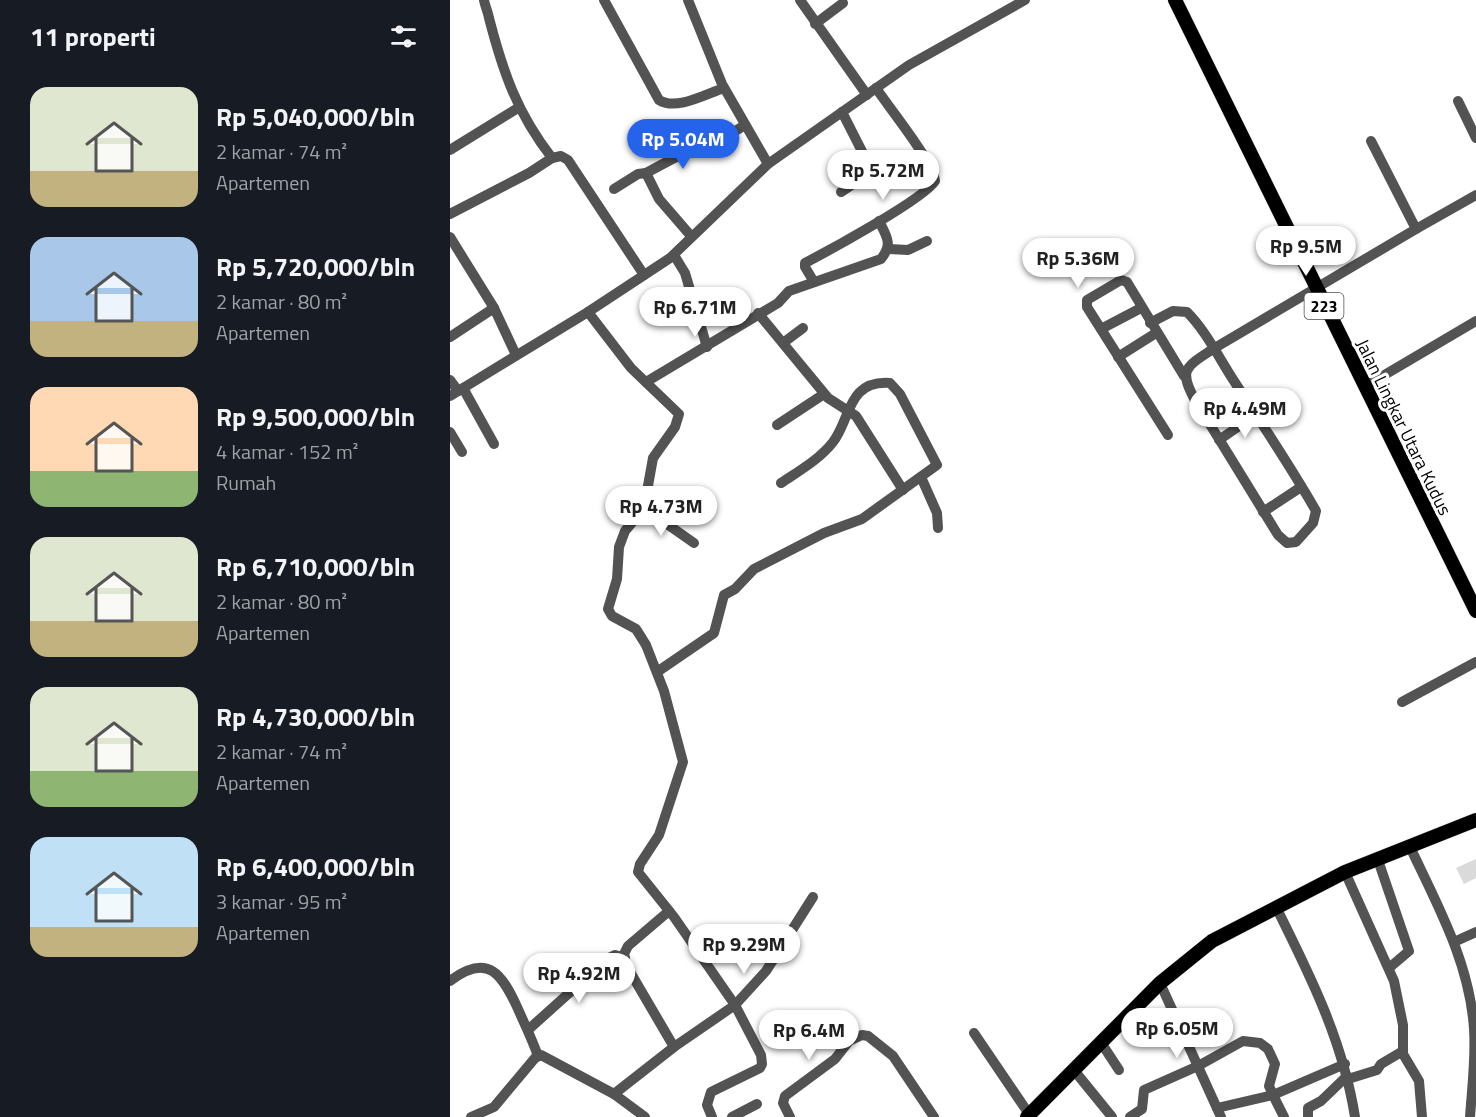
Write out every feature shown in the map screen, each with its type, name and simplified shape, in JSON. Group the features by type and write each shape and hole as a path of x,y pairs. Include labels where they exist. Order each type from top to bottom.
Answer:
{"main road":[{"name":"Jalan Lingkar Utara Kudus","path":"1175,0 1476,611"},
{"path":"1028,1115 1160,983 1212,941 1345,872 1476,820"}],"street":[{"path":"484,0 492,36 518,108 533,134 552,158"},
{"path":"604,0 658,100 668,105 677,104 724,88"},
{"path":"800,0 815,24 871,91 929,167 935,182 929,189 879,220 805,262 805,267 813,282"},
{"path":"457,392 588,312 674,255 691,236 710,221 768,164 871,91 909,65 1025,0"},
{"path":"692,1 724,88 768,164"},
{"path":"815,24 843,3"},
{"path":"1458,101 1476,138"},
{"path":"450,150 518,108"},
{"path":"841,192 872,171 842,112"},
{"path":"614,189 638,174 646,173 693,148 716,143 745,125"},
{"path":"1371,141 1416,229"},
{"path":"450,214 529,173 552,158 561,156 568,160 644,275"},
{"path":"646,173 659,199 691,236"},
{"path":"1184,376 1189,366 1213,349 1476,195"},
{"path":"879,220 889,243 908,250 927,241"},
{"path":"450,237 494,308 516,355"},
{"path":"646,382 778,303 789,291 881,259 889,243"},
{"path":"674,255 686,273 707,347"},
{"path":"1150,323 1173,311 1187,312 1301,487 1317,516 1297,541 1289,543 1282,539 1219,440 1184,376 1156,333 1150,323 1141,308 1128,284 1121,280 1087,300 1087,307 1168,435"},
{"path":"450,337 494,308"},
{"path":"1101,329 1141,308"},
{"path":"588,312 609,342 680,417 653,458 644,508 625,531 619,548 617,579 609,609 612,615 636,629 640,635 657,672 678,738 683,762 659,834 640,864 638,872 669,911 735,1005 761,1055 760,1068 711,1092 707,1105 712,1117"},
{"path":"758,314 824,394 835,404 848,409 856,416 903,490"},
{"path":"1364,387 1476,321"},
{"path":"783,343 803,328"},
{"path":"1118,357 1156,333"},
{"path":"450,380 494,444"},
{"path":"657,672 714,633 724,595 735,589 754,569 824,533 862,519 936,467 936,460 893,385 882,382 862,391 850,402 834,441 819,456 781,483"},
{"path":"777,425 824,394"},
{"path":"1219,440 1255,415"},
{"path":"450,432 462,452"},
{"path":"921,477 937,513 938,528"},
{"path":"1263,512 1301,487"},
{"path":"644,508 694,543"},
{"path":"1402,702 1476,662"},
{"path":"1410,847 1454,942 1471,1002 1475,1043 1474,1103 1470,1117"},
{"path":"1378,860 1409,951 1389,968"},
{"path":"1345,872 1389,968 1400,1004 1403,1051 1419,1081 1422,1117"},
{"path":"614,1094 674,1047 735,1005 766,971 813,897"},
{"path":"1276,907 1309,974 1345,1064 1355,1117"},
{"path":"669,911 628,946 625,958 674,1047"},
{"path":"1454,942 1476,932"},
{"path":"529,1029 607,959 615,956 625,958"},
{"path":"450,981 472,968 481,967 498,973 507,983 529,1029 537,1056"},
{"path":"1160,983 1219,1112 1273,1095 1345,1064"},
{"path":"974,1033 1028,1115"},
{"path":"790,1117 783,1103 785,1096 835,1059 849,1041 862,1035 868,1036 893,1056 934,1117"},
{"path":"1100,1041 1119,1070"},
{"path":"1130,1117 1142,1109 1144,1090 1198,1066 1236,1043 1260,1043 1269,1049 1275,1064 1269,1086 1284,1117"},
{"path":"1308,1117 1308,1108 1321,1101 1347,1078 1377,1070 1381,1064 1403,1051"},
{"path":"537,1056 551,1059 614,1094 645,1117"},
{"path":"471,1117 494,1107 537,1056"},
{"path":"1073,1069 1112,1117"},
{"path":"732,1117 757,1104"}],"shaded area":[{"path":"1476,859 1476,878 1464,884 1456,868"}]}
